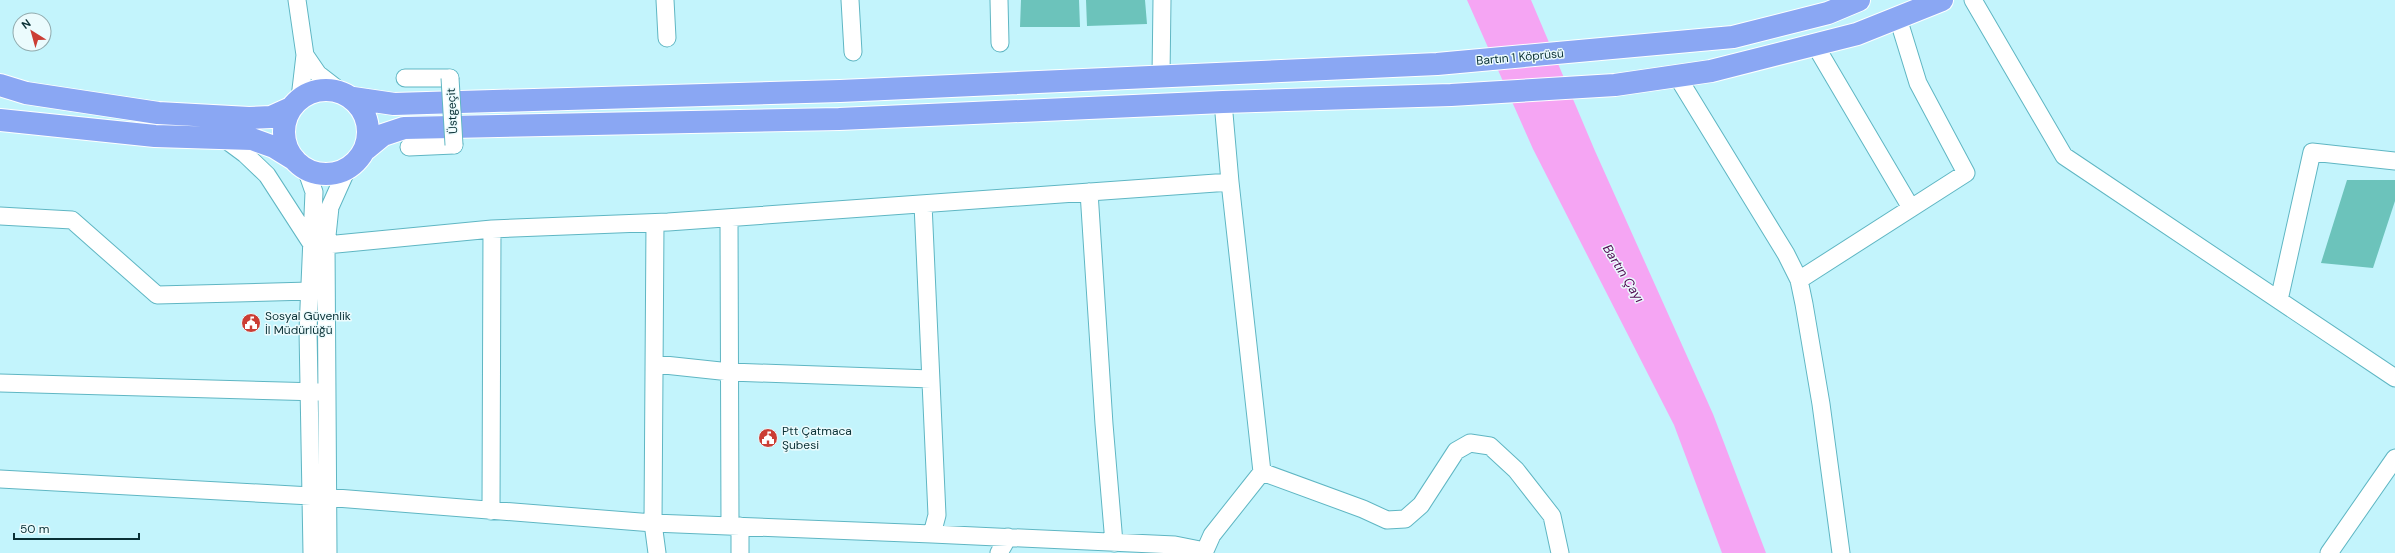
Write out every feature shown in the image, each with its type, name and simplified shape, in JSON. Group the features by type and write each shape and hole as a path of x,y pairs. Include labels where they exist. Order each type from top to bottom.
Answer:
{"highway":[{"name":"Bartın 1 Köprüsü","path":"346,95 394,104 840,91 1437,64 1733,37 1828,13 1859,0"},
{"path":"0,120 154,136 252,139 274,147 300,165 333,174 347,169 358,160 366,149 383,135 404,128 839,119 1224,102 1451,95 1615,85 1711,71 1857,34 1942,0"},
{"path":"0,85 26,93 158,113 234,118 272,117 313,91 327,89 346,95 362,108 368,121 369,135 366,149"},
{"path":"296,103 285,121 284,135 287,149 300,165"}],"street":[{"path":"296,103 305,55 297,0"},
{"path":"665,0 667,38"},
{"path":"850,0 852,52"},
{"path":"999,0 1000,43"},
{"path":"1161,76 1162,0"},
{"path":"1973,0 2064,156 2395,378"},
{"path":"1799,280 1966,173 1918,82 1898,18"},
{"path":"1814,45 1911,208"},
{"path":"305,55 318,74 346,95"},
{"path":"1676,76 1786,254 1799,280 1821,404 1841,553"},
{"name":"Üstgeçit","path":"405,78 450,78 454,144 409,147"},
{"path":"0,479 319,497 653,523 1175,545 1205,552 1212,535 1262,472 1230,182 1224,102"},
{"path":"222,137 245,154 267,175 318,244"},
{"path":"2278,300 2312,152 2395,161"},
{"path":"300,165 314,192 327,392 319,497 312,553"},
{"path":"328,553 319,497 309,391 310,291 318,244 330,206 347,169"},
{"path":"318,244 492,229 655,223 1230,182"},
{"path":"1089,192 1104,424 1114,543"},
{"path":"923,204 937,515 932,534"},
{"path":"0,216 72,220 157,296 310,291"},
{"path":"729,218 730,372 735,526 740,553"},
{"path":"655,223 653,523 657,553"},
{"path":"491,511 492,229"},
{"path":"654,364 730,372 931,379"},
{"path":"0,383 327,392"},
{"path":"1262,472 1363,509 1386,520 1405,518 1421,505 1456,450 1470,443 1490,446 1516,470 1552,516 1560,553"},
{"path":"2329,553 2395,458"},
{"path":"999,553 1008,537"}],"water":[{"name":"Bartın Çayı","path":"1467,0 1531,0 1595,151 1713,414 1766,553 1722,553 1674,425 1533,149"}],"building":[{"path":"1021,0 1079,0 1080,27 1020,27"},
{"path":"1086,0 1145,0 1147,24 1087,26"},
{"path":"2347,180 2395,180 2395,201 2373,268 2321,263"}],"place":[{"name":"Sosyal Güvenlik İl Müdürlüğü","path":"251,323"},
{"name":"Ptt Çatmaca Şubesi","path":"768,438"}]}
